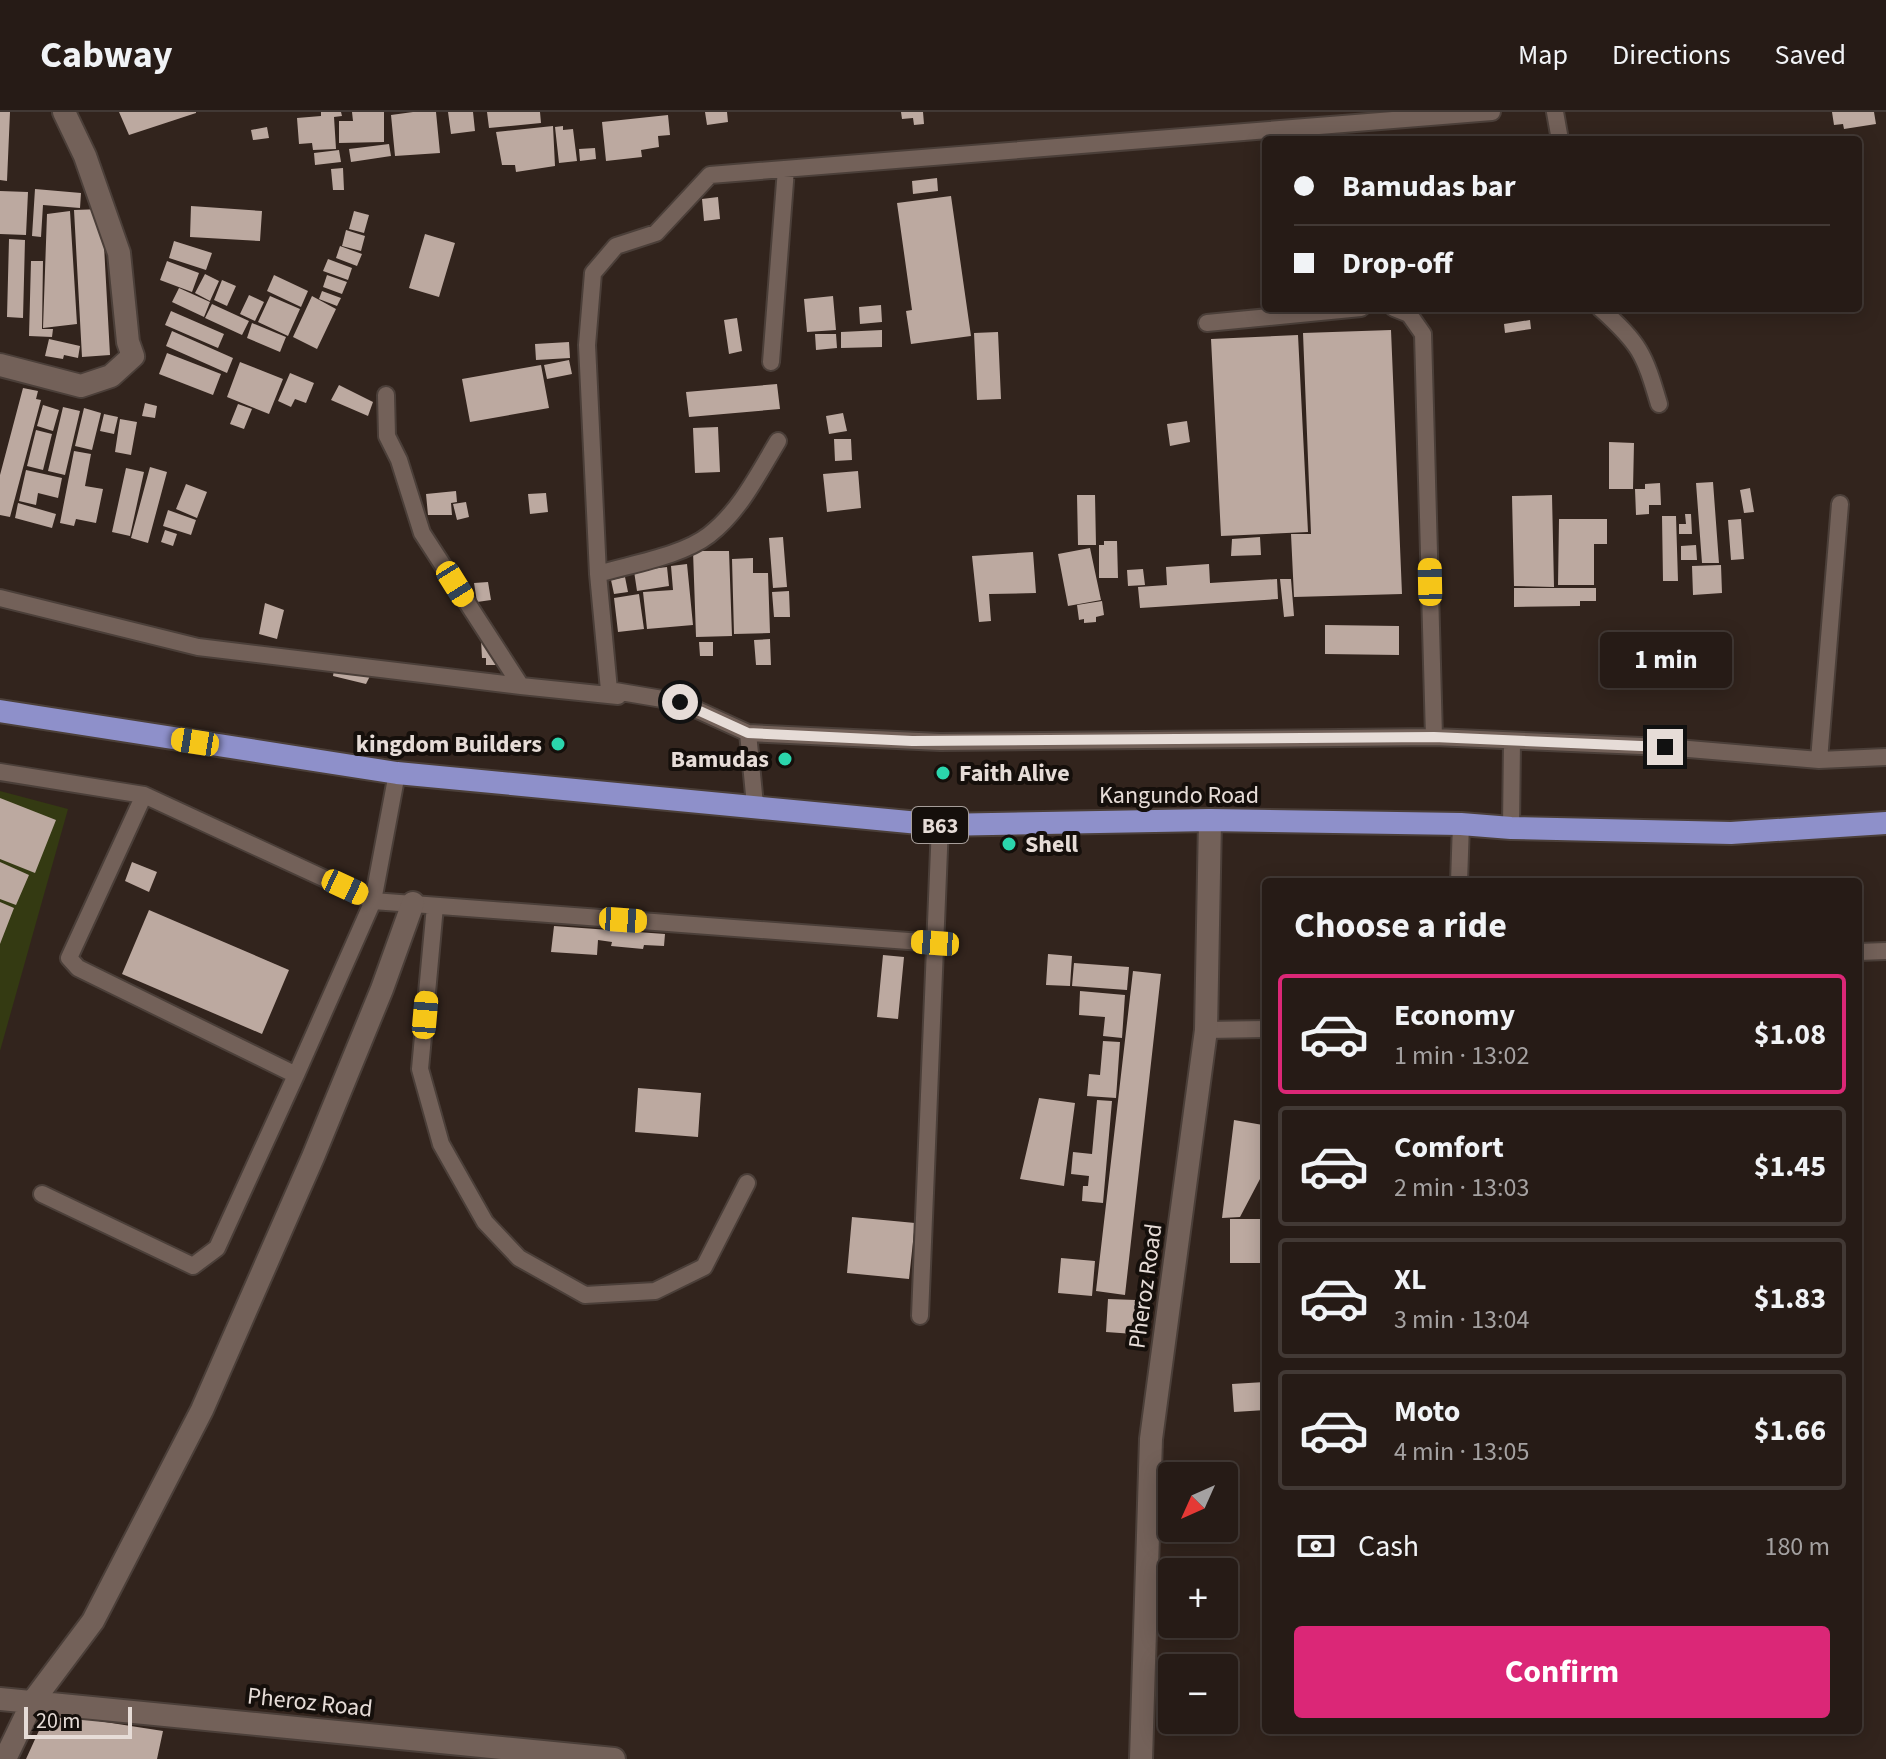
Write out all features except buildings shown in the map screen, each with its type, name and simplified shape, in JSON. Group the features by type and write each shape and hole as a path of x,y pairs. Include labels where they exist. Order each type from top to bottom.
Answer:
{"highway":[{"name":"Kangundo Road","path":"0,711 397,773 940,825 1210,820 1731,833 1886,823"}],"street":[{"path":"0,365 81,386 111,376 133,356 128,342 119,253 85,156 64,112"},
{"name":"Pheroz Road","path":"1141,1759 1151,1439 1206,1030 1210,820"},
{"path":"5,1759 33,1701 93,1621 202,1410 313,1157 382,989 424,904"},
{"name":"Pheroz Road","path":"0,1699 614,1759"}],"lane":[{"path":"1492,112 710,175 656,233 616,246 593,273 587,345 598,574 609,690 680,702 748,733 940,742 1434,737 1665,747 1819,760 1886,757"},
{"path":"1555,112 1559,136"},
{"path":"771,362 786,169"},
{"path":"1207,323 1285,312"},
{"path":"1404,312 1409,314 1423,334 1434,737"},
{"path":"1604,312 1634,340 1646,361 1659,404"},
{"path":"386,395 387,436 399,460 422,533 521,686"},
{"path":"598,574 674,552 708,536 741,503 778,441"},
{"path":"1819,760 1840,504"},
{"path":"0,598 198,647 680,702"},
{"path":"748,733 755,805"},
{"path":"1511,828 1512,741"},
{"path":"0,772 144,795 373,901 935,943"},
{"path":"42,1194 193,1266 217,1248 373,901 397,773"},
{"path":"144,795 69,958 78,968 296,1075"},
{"path":"1459,878 1461,824"},
{"path":"920,1316 940,825"},
{"path":"424,904 420,1069 441,1144 485,1222 519,1258 585,1295 655,1291 704,1267 747,1183"},
{"path":"1862,952 1886,951"},
{"path":"1206,1030 1262,1029"}],"green space":[{"path":"0,791 68,809 0,1051"}],"place":[{"name":"kingdom Builders","path":"558,744"},
{"name":"Bamudas","path":"785,759"},
{"name":"Faith Alive","path":"943,773"},
{"name":"Shell","path":"1009,844"}],"route":[{"path":"680,702 748,733 912,741 1434,737 1665,747"}]}
